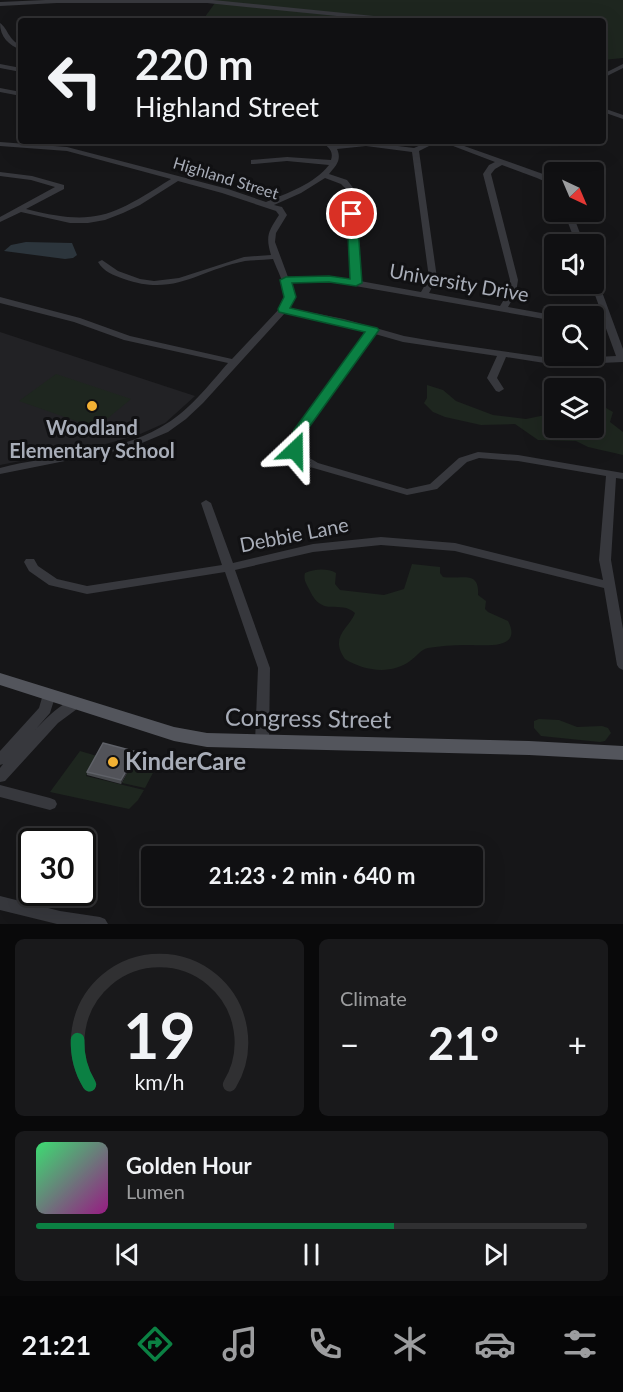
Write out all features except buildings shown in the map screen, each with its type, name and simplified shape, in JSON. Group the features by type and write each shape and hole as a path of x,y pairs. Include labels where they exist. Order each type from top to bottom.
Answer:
{"main road":[{"name":"Congress Street","path":"0,679 186,737 262,742 623,753"}],"street":[{"path":"0,4 70,0 207,1 287,6 356,18"},
{"path":"281,0 287,6"},
{"path":"0,25 3,37 18,46"},
{"path":"0,66 18,69"},
{"path":"606,74 623,66"},
{"path":"0,90 18,93"},
{"path":"606,111 623,117"},
{"name":"Highland Street","path":"0,144 65,148 178,178 269,204 279,209 283,215 272,234 276,257 286,280 290,297 283,309"},
{"path":"269,204 306,187 335,163 336,155 329,144"},
{"path":"333,147 366,144 415,150 429,144"},
{"path":"451,144 544,178"},
{"path":"415,150 433,278 424,295"},
{"path":"254,162 287,159 335,163"},
{"path":"501,162 491,168 487,174 514,280 512,293 503,309"},
{"path":"0,174 32,178 62,188 0,220"},
{"path":"323,175 341,181 351,189 356,283"},
{"path":"22,210 59,220 78,222 99,220 123,211 178,178"},
{"path":"102,262 108,269 128,278 161,284 181,281 241,259 276,257"},
{"name":"University Drive","path":"286,280 329,279 544,316"},
{"path":"0,471 107,449 163,431 183,417 283,309 430,344 557,362 623,359 599,294"},
{"path":"0,300 77,320 134,340 234,362"},
{"path":"373,330 298,434 294,447 304,460 328,470 407,492 436,486 463,460 478,455 518,458 617,475 605,560 607,585 623,665"},
{"path":"499,389 492,378 503,353"},
{"path":"206,503 264,668 262,742"},
{"name":"Debbie Lane","path":"30,562 33,568 53,582 84,590 228,568 313,548 381,541 455,547 607,585"},
{"path":"0,760 45,710 49,694"},
{"path":"0,777 53,719 76,703"},
{"path":"0,791 50,804"},
{"path":"0,903 60,918 100,924"}],"shaded area":[{"path":"183,0 623,0 623,58 606,60 606,18 204,18 215,3"},
{"path":"26,242 72,243 77,255 65,259 4,251 11,245"},
{"name":"Woodland Elementary School","path":"0,332 195,396 165,423 138,435 102,445 0,465"},
{"path":"56,374 131,399 96,428 19,401"},
{"path":"427,385 443,390 456,401 493,415 526,419 544,415 544,438 604,438 604,408 606,408 613,412 610,422 623,432 623,455 588,447 576,441 538,440 515,424 481,425 445,417 433,412 424,403 427,398"},
{"path":"412,564 440,567 443,577 468,577 476,582 478,595 486,601 485,609 508,621 511,631 510,638 498,644 428,648 403,665 386,670 369,669 345,659 339,644 340,639 355,613 343,607 320,604 307,584 305,573 329,570 336,573 335,584 340,590 384,595 404,589"},
{"path":"559,720 577,727 602,726 608,728 611,733 605,741 600,742 541,736 534,728 534,721"},
{"path":"80,751 97,756 86,776 144,790 129,809 50,792"},
{"path":"132,764 155,769 145,788 122,783"}],"place":[{"name":"Woodland Elementary School","path":"92,406"},
{"name":"KinderCare","path":"113,762"}],"route":[{"path":"295,450 294,442 301,430 373,330 283,309 290,297 286,280 329,279 356,283 352,214"}]}
